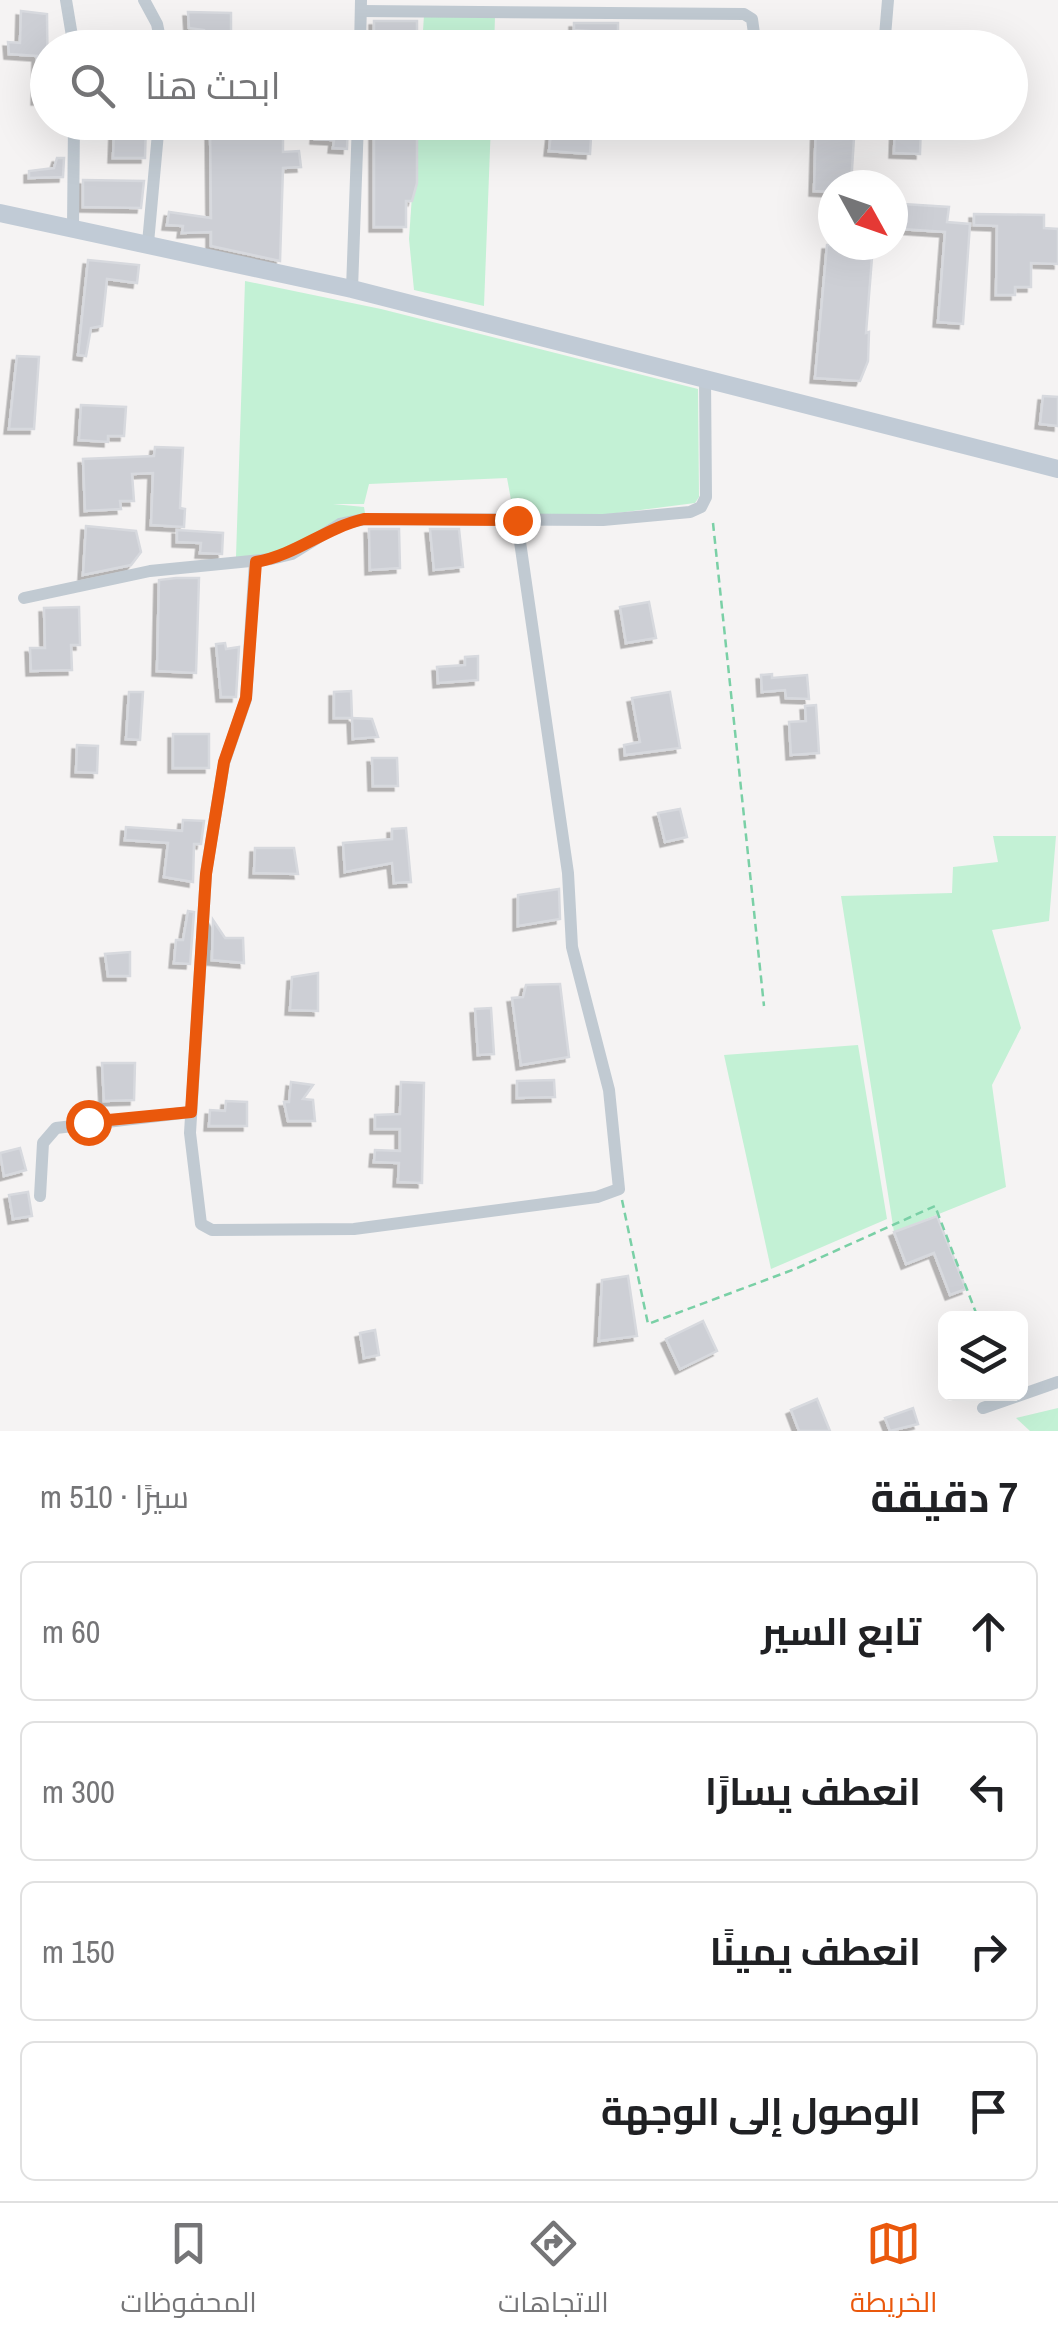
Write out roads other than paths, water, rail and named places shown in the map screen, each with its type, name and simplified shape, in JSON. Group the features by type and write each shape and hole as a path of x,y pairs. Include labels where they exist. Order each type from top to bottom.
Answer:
{"street":[{"path":"66,0 71,30"},
{"path":"144,0 155,30"},
{"path":"886,30 888,0"},
{"path":"361,6 744,14 752,19 754,30"},
{"path":"73,228 74,140"},
{"path":"148,243 157,140"},
{"path":"352,289 357,140"},
{"path":"0,213 352,289 1058,469"},
{"path":"24,598 150,571 256,562 292,554 340,524 364,519 604,520 690,512 701,507 706,497 705,378"},
{"path":"256,562 246,698 224,762 206,874 191,1112 201,1224 212,1230 354,1228 598,1197 619,1189 609,1090 572,947 568,873 517,520"},
{"path":"40,1196 43,1143 56,1128 191,1112"},
{"path":"982,1408 1058,1382"}]}
